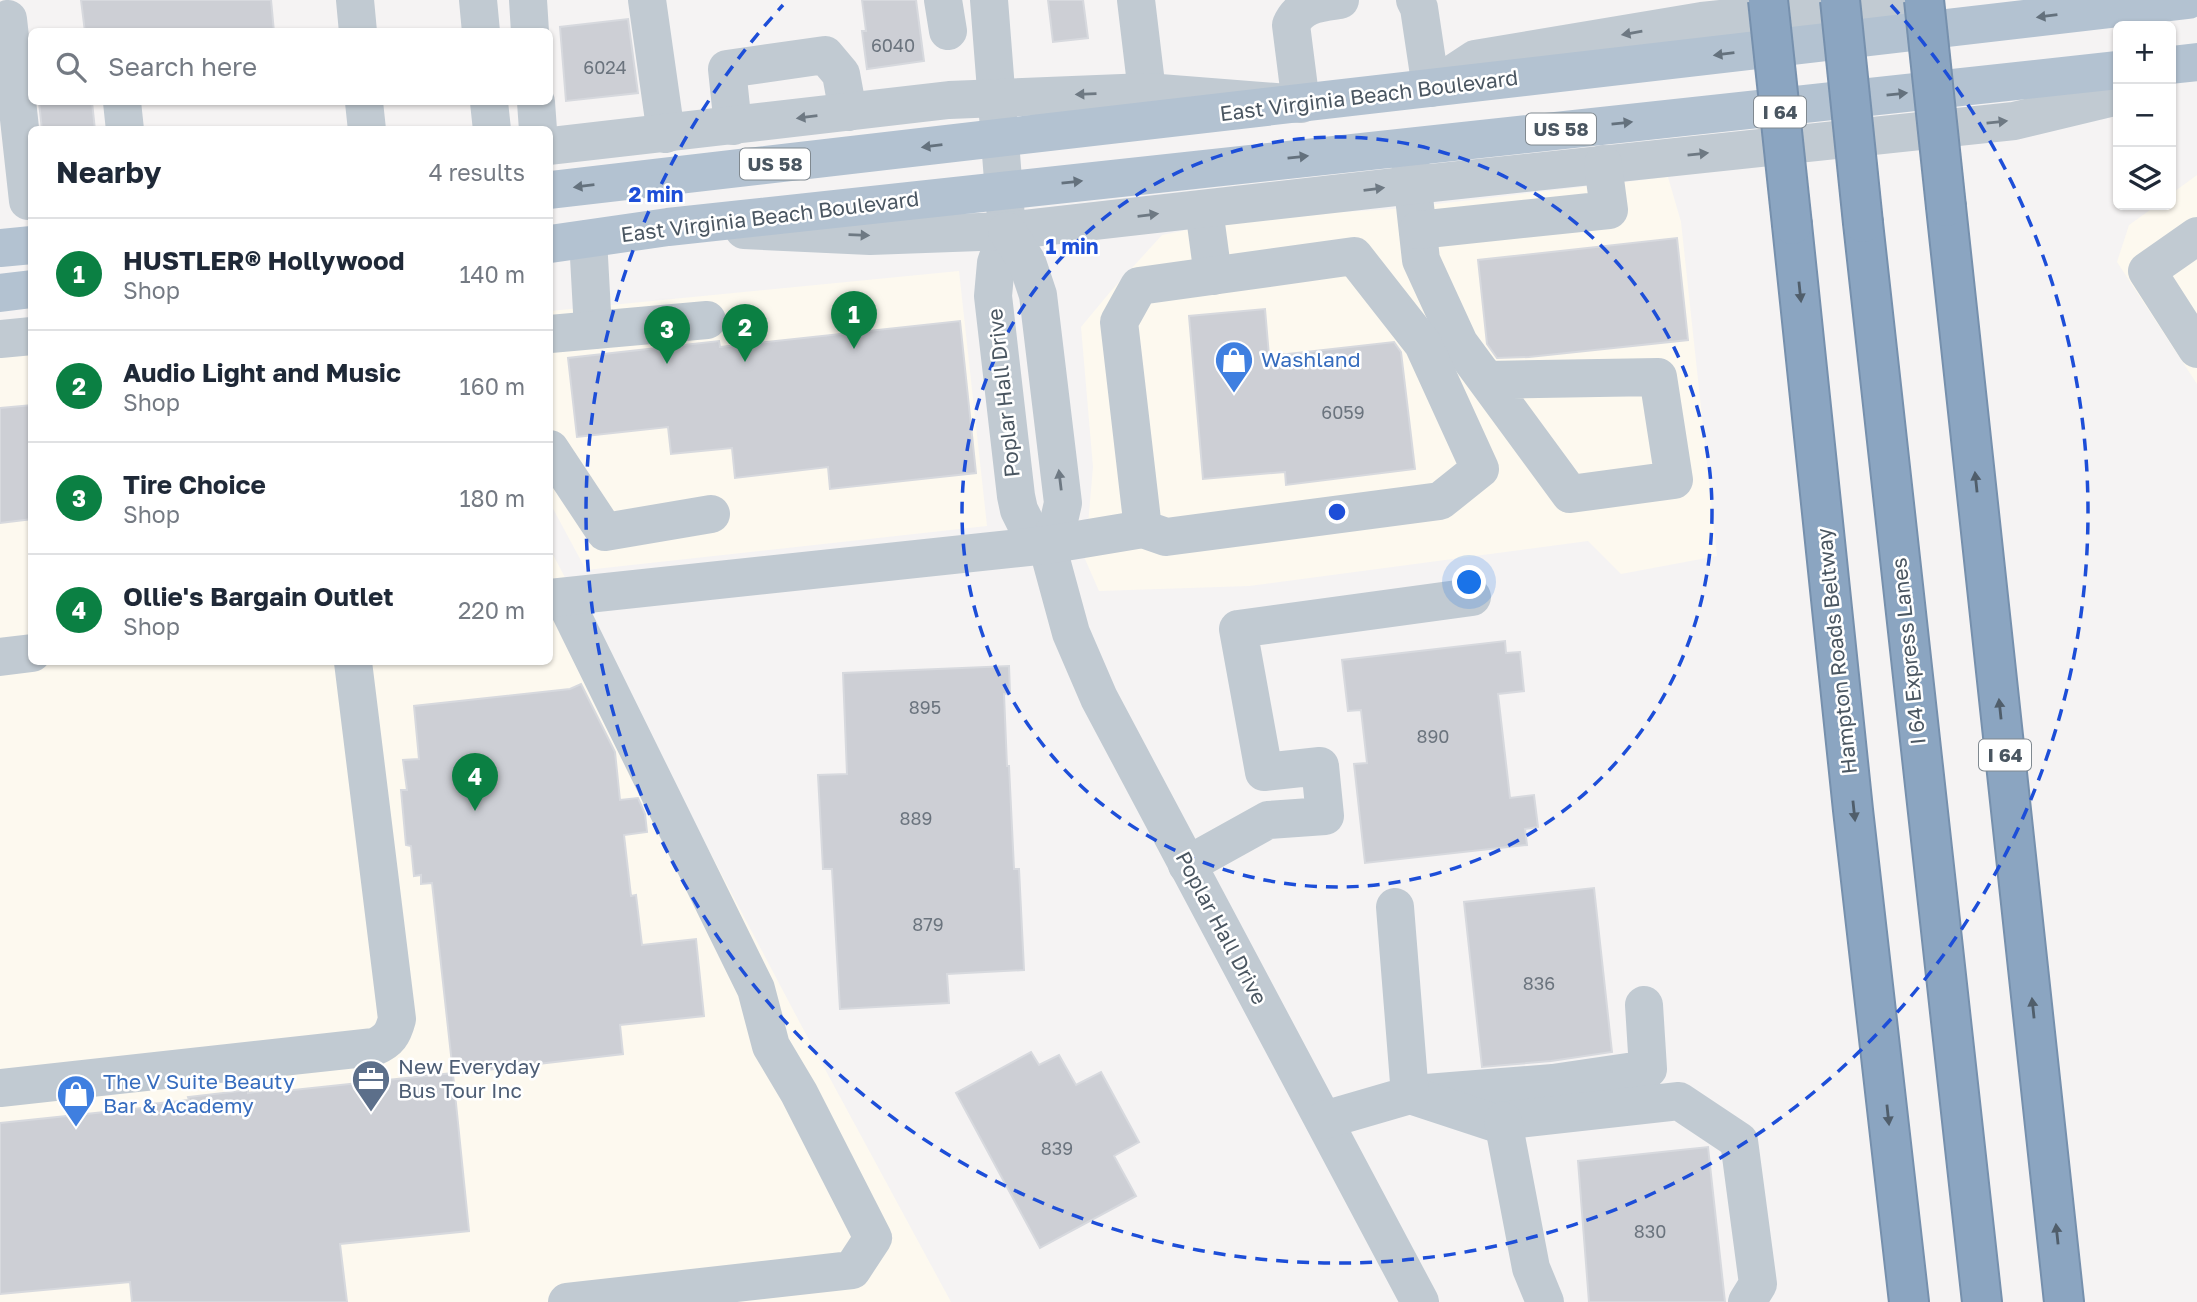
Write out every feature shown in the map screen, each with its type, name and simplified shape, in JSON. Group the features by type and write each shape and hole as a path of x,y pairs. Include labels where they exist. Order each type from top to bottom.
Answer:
{"highway":[{"name":"Hampton Roads Beltway","path":"1768,0 1855,824 1909,1302"},
{"name":"I 64 Express Lanes","path":"1840,0 1982,1302"},
{"name":"I 64","path":"1924,0 2064,1302"}],"main road":[{"name":"East Virginia Beach Boulevard","path":"553,190 2188,0"},
{"path":"2176,64 2197,62"},
{"name":"East Virginia Beach Boulevard","path":"561,243 668,226 2113,71"},
{"path":"0,248 28,245"},
{"path":"0,293 28,290"}],"street":[{"path":"355,0 358,28"},
{"path":"478,0 481,28"},
{"path":"528,0 530,28"},
{"path":"647,0 666,134"},
{"name":"Poplar Hall Drive","path":"989,0 1007,231 996,263 993,296 1019,510 1027,526 1047,545 1071,633 1099,698 1420,1302"},
{"path":"1136,0 1147,92"},
{"path":"553,146 997,97 1147,92 1301,104 1291,25 1304,7 1340,0"},
{"path":"1415,0 1419,8 1431,88 1475,59 1702,21 1895,0"},
{"path":"8,19 27,152 20,202"},
{"path":"733,125 727,69 825,55 841,74 848,112"},
{"path":"2176,78 2197,72"},
{"path":"668,226 870,236 1007,231 2014,121 2113,97"},
{"path":"122,105 125,126"},
{"path":"364,105 367,126"},
{"path":"489,105 492,126"},
{"path":"536,105 538,126"},
{"path":"1408,145 1421,260 1459,343 1486,380 1570,495 1674,480 1658,377 1486,380"},
{"path":"1418,230 1609,210 1603,164"},
{"path":"1204,209 1213,276"},
{"path":"2197,236 2147,271 2197,349"},
{"path":"561,243 593,330"},
{"path":"567,1302 852,1270 873,1238 799,1093 771,1046 756,989 556,598 1047,545 1143,529 1166,537 1440,502 1480,469 1423,344 1354,256 1139,286 1119,322 1143,529"},
{"path":"1385,295 1428,274"},
{"path":"553,334 707,320"},
{"path":"0,339 28,336"},
{"path":"553,454 605,533 632,589"},
{"path":"605,533 711,513"},
{"path":"1268,820 1264,772 1238,629 1472,597"},
{"path":"0,657 28,654"},
{"path":"0,1088 374,1047 386,1043 394,1032 397,1019 353,665"},
{"path":"1187,865 1268,820 1325,816 1321,766 1264,772"},
{"path":"1395,907 1410,1095"},
{"path":"1324,1120 1410,1095 1553,1083 1648,1069 1644,1005"},
{"path":"1410,1095 1492,1122 1679,1101 1739,1141 1758,1284 1746,1302"},
{"path":"1503,1121 1531,1268 1545,1302"}],"shaded area":[{"path":"2197,175 2197,384 2117,262 2129,225 2150,210 2176,210 2176,190"},
{"path":"1668,177 1681,222 1717,556 1621,574 1588,541 1249,586 1099,591 1085,559 1093,467 1081,327 1162,235 1251,217 1319,209 1343,212 1394,209"},
{"path":"959,271 987,526 586,570 553,509 553,311"},
{"path":"28,351 28,665 553,665 553,555 800,1023 951,1302 0,1302 0,355"}],"building":[{"path":"81,0 271,0 274,28 84,28"},
{"path":"862,0 916,0 924,61 867,69 862,31 866,31"},
{"path":"1048,0 1083,0 1088,38 1053,42"},
{"path":"628,19 638,93 566,101 560,27"},
{"path":"39,105 92,105 95,126 42,126"},
{"path":"1677,238 1688,340 1497,358 1487,344 1478,260"},
{"path":"1265,309 1269,356 1394,342 1401,352 1415,469 1286,485 1285,472 1203,479 1189,316"},
{"path":"960,321 976,473 830,489 828,467 735,478 732,448 671,454 668,427 577,437 568,358 719,341 720,347"},
{"path":"28,405 28,520 0,523 0,408"},
{"path":"1505,641 1506,653 1520,652 1524,691 1498,694 1510,798 1534,795 1538,827 1525,829 1527,845 1365,863 1354,764 1367,763 1361,710 1348,711 1342,660"},
{"path":"1009,666 1010,693 1004,694 1007,766 1014,869 1019,869 1024,970 947,974 949,1003 840,1009 832,869 823,869 818,775 847,774 843,673"},
{"path":"581,684 615,752 620,800 638,798 645,814 647,832 624,835 631,896 636,895 642,945 696,939 704,1016 620,1025 623,1054 453,1074 469,1231 340,1244 347,1302 132,1302 130,1282 0,1294 0,1123 152,1107 152,1104 189,1100 188,1097 248,1090 248,1093 283,1088 284,1091 453,1073 432,883 421,884 421,875 414,876 411,846 406,845 401,790 407,790 403,760 419,759 414,706 570,689"},
{"path":"1594,888 1612,1052 1482,1067 1464,902"},
{"path":"1031,1052 1039,1065 1059,1055 1076,1085 1101,1072 1139,1142 1114,1156 1136,1196 1040,1248 956,1093"},
{"path":"1708,1147 1725,1302 1589,1302 1578,1161"}],"place":[{"name":"HUSTLER® Hollywood","path":"854,349"},
{"name":"Audio Light and Music","path":"745,362"},
{"name":"Tire Choice","path":"667,364"},
{"name":"Washland","path":"1234,394"},
{"name":"Ollie's Bargain Outlet","path":"475,811"},
{"name":"New Everyday Bus Tour Inc","path":"371,1113"},
{"name":"The V Suite Beauty Bar & Academy","path":"76,1128"}]}
